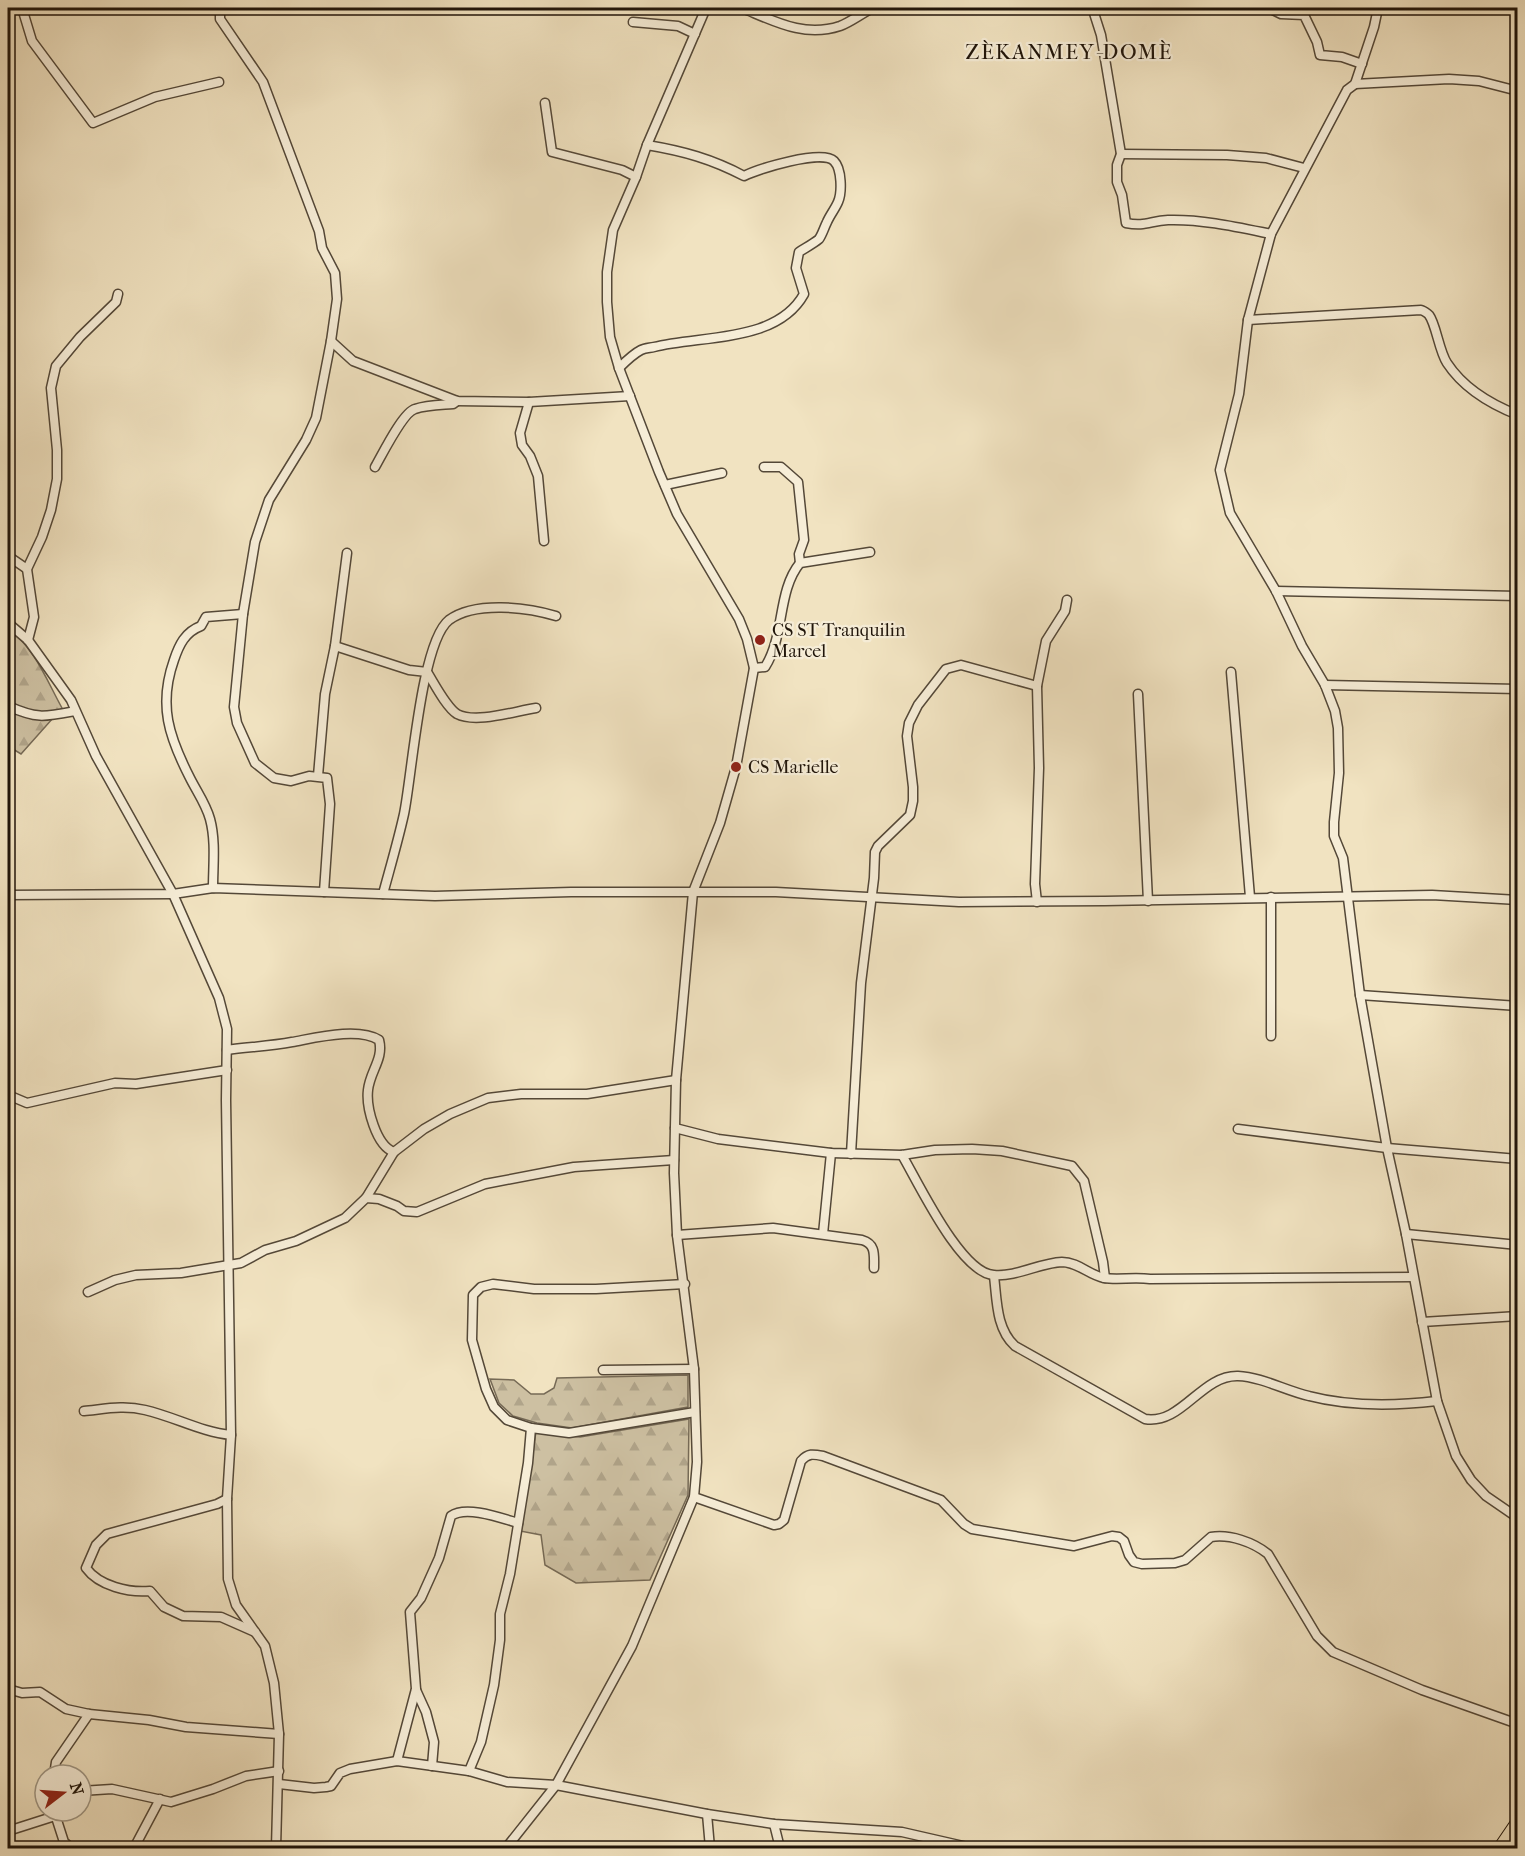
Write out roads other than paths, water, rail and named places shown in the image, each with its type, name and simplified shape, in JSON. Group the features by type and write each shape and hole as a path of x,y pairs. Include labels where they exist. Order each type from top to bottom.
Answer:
{"highway":[{"path":"1501,1848 1518,1823"}],"street":[{"path":"22,8 32,41 93,123 155,97 219,82"},
{"path":"220,8 220,19 263,82 320,231 322,248 335,273 337,298 316,418 306,440 269,500 255,542 243,614 234,706 237,723 255,763 274,778 291,781 318,776 327,778 330,804 324,892"},
{"path":"506,1848 556,1785 632,1646 694,1497 698,1462 694,1369 677,1235 674,1160 676,1080 693,892 720,823 736,767 753,668 747,639 739,619 685,528 664,485 619,368 610,338 607,272 613,230 706,8"},
{"path":"742,8 795,29 818,31 842,25 873,8"},
{"path":"1087,8 1093,10 1101,35 1121,154 1116,165 1116,182 1122,195 1126,223 1140,226 1167,220 1220,224 1271,234"},
{"path":"1269,8 1281,14 1304,15 1317,42 1320,55 1342,57 1362,64"},
{"path":"1355,84 1378,8"},
{"path":"633,22 678,26 695,33"},
{"path":"1518,91 1479,81 1449,79 1355,84 1347,90 1271,234 1248,320 1239,394 1220,470 1230,513 1276,591 1302,646 1325,686 1335,711 1338,728 1339,773 1334,836 1342,854 1360,994 1387,1148 1406,1234 1437,1401 1456,1456 1471,1480 1486,1496 1518,1518"},
{"path":"545,103 552,152 622,170 636,177"},
{"path":"619,368 641,350 674,342 743,333 785,317 798,305 804,294 796,268 799,252 820,238 838,202 840,193 839,169 834,161 827,157 780,164 744,176 722,165 683,151 647,145"},
{"path":"1121,154 1237,155 1266,158 1304,168"},
{"path":"28,640 34,617 27,569 42,537 51,510 57,479 57,450 51,388 56,366 116,302 118,294"},
{"path":"1248,320 1421,310 1429,315 1446,362 1459,378 1482,398 1518,416"},
{"path":"331,341 353,361 457,401 529,402 630,396"},
{"path":"375,467 395,435 402,418 412,409 453,404 457,401"},
{"path":"529,402 520,433 522,445 530,456 538,476 544,541"},
{"path":"764,467 781,467 798,483 804,540 799,554 800,562"},
{"path":"664,485 722,473"},
{"path":"753,668 765,667 773,654 790,580 800,562 870,552"},
{"path":"318,776 325,694 335,646 347,553"},
{"path":"8,556 27,569"},
{"path":"1276,591 1518,596"},
{"path":"1037,902 1035,884 1039,768 1038,686 1046,641 1065,611 1068,600"},
{"path":"383,894 404,815 427,672 435,642 448,621 468,611 497,607 544,612 556,616"},
{"path":"213,888 211,821 207,808 175,744 166,717 166,704 170,670 179,645 191,630 201,626 206,617 243,614"},
{"path":"8,623 28,640 71,700 106,774 173,894 219,998 226,1029 231,1435 227,1499 228,1579 236,1605 265,1646 274,1683 279,1734 276,1848"},
{"path":"335,646 409,670 427,672"},
{"path":"851,1154 861,983 875,852 878,846 910,815 913,801 907,736 909,723 918,705 946,669 961,665 1038,686"},
{"path":"427,672 457,714 481,718 536,708"},
{"path":"1231,672 1250,897"},
{"path":"1325,686 1518,688"},
{"path":"1138,694 1148,901"},
{"path":"8,706 23,713 44,717 75,711"},
{"path":"8,895 173,894 213,888 435,896 570,892 776,892 959,902 1432,895 1518,900"},
{"path":"1271,897 1271,1036"},
{"path":"1360,994 1518,1006"},
{"path":"227,1050 294,1042 334,1034 371,1035 379,1040 380,1056 370,1079 369,1102 376,1132 386,1149 394,1152"},
{"path":"8,1095 27,1103 115,1083 136,1084 227,1071"},
{"path":"88,1292 115,1280 136,1275 171,1274 241,1263 265,1250 296,1241 345,1218 366,1198 394,1152 424,1129 450,1114 488,1098 521,1094 587,1094 676,1080"},
{"path":"675,1128 718,1139 831,1153 902,1155 935,1150 972,1149 1002,1151 1072,1166 1084,1180 1105,1278"},
{"path":"1238,1129 1387,1148 1518,1159"},
{"path":"823,1234 831,1153"},
{"path":"902,1155 953,1243 976,1268 994,1275 1063,1262 1074,1264 1105,1278 1130,1277 1150,1280 1413,1277"},
{"path":"366,1198 379,1199 404,1211 417,1212 485,1184 574,1167 674,1160"},
{"path":"677,1235 773,1228 823,1234 868,1242 874,1248 874,1268"},
{"path":"1406,1234 1518,1245"},
{"path":"994,1275 1001,1326 1006,1338 1015,1346 1145,1419 1162,1420 1216,1381 1238,1376 1256,1379 1306,1396 1337,1402 1404,1405 1437,1401"},
{"path":"685,1284 596,1289 534,1289 492,1284 481,1287 473,1295 472,1340 486,1389 494,1407 507,1420 531,1428 569,1433 695,1412"},
{"path":"1422,1322 1518,1316"},
{"path":"603,1370 694,1369"},
{"path":"84,1411 130,1407 165,1416 202,1430 231,1435"},
{"path":"469,1771 481,1742 494,1686 500,1640 500,1614 510,1574 528,1463 531,1428"},
{"path":"694,1497 774,1525 779,1524 784,1520 801,1461 810,1454 823,1456 940,1500 972,1529 1074,1546 1112,1536 1119,1537 1124,1541 1134,1562 1142,1564 1175,1563 1185,1560 1211,1537 1229,1537 1259,1546 1268,1554 1317,1636 1333,1652 1422,1690 1518,1724"},
{"path":"227,1499 217,1504 107,1534 96,1545 86,1568 92,1576 134,1593 150,1591 164,1607 183,1616 221,1617 255,1632"},
{"path":"397,1761 416,1689 410,1612 421,1598 439,1558 451,1516 456,1512 464,1511 518,1522"},
{"path":"8,1689 22,1693 40,1692 66,1708 89,1714 279,1734"},
{"path":"416,1689 434,1742 432,1766"},
{"path":"56,1763 89,1714"},
{"path":"279,1784 326,1787 331,1786 340,1773 350,1768 397,1761 469,1771 507,1782 556,1785 707,1814 774,1824 902,1832 972,1848"},
{"path":"93,1790 112,1789 171,1802 246,1776 279,1771"},
{"path":"134,1848 160,1799"},
{"path":"707,1814 710,1848"},
{"path":"8,1831 33,1822"},
{"path":"58,1823 64,1842 71,1848"},
{"path":"774,1824 780,1848"}],"place":[{"name":"CS ST Tranquilin Marcel","path":"760,640"},
{"name":"CS Marielle","path":"736,767"}],"district":[{"name":"ZÈKANMEY-DOMÈ","path":"1069,52"}]}
